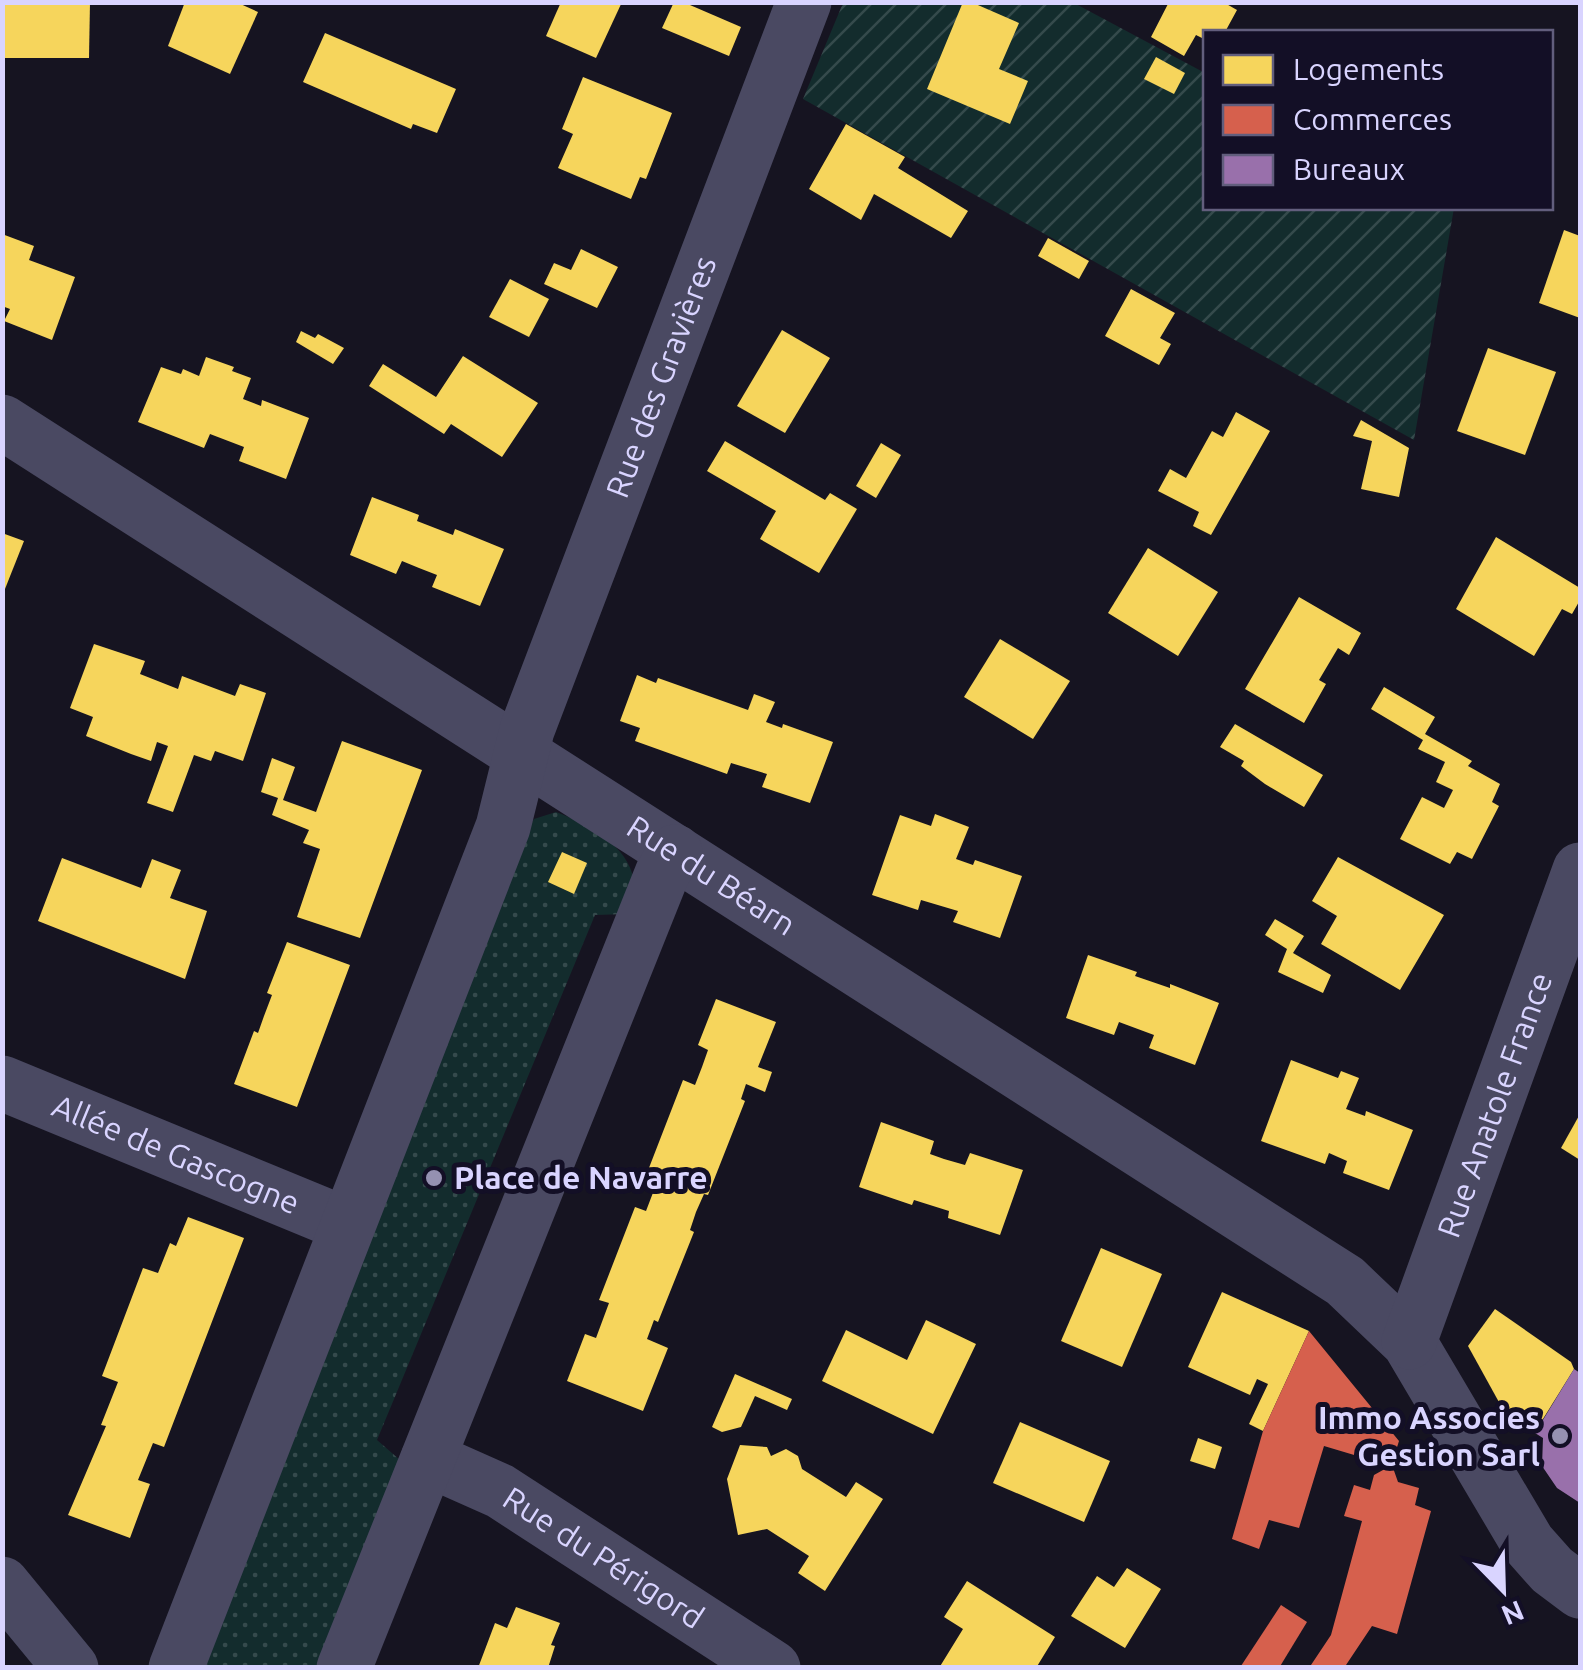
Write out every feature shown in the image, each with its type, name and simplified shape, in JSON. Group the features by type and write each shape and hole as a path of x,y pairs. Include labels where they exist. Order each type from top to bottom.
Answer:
{"street":[{"name":"Rue des Gravières","path":"521,754 804,2"},
{"name":"Rue du Béarn","path":"2,422 1345,1281 1409,1342 1528,1542 1552,1570 1580,1591"},
{"path":"176,1668 503,827 521,754"},
{"path":"344,1668 662,874 675,852"},
{"name":"Rue Anatole France","path":"1409,1342 1580,870"},
{"name":"Allée de Gascogne","path":"2,1083 348,1225"},
{"name":"Rue du Périgord","path":"428,1459 500,1491 773,1668"},
{"path":"2,1584 71,1668"}],"green space":[{"path":"843,3 1074,3 1203,72 1203,210 1454,210 1414,440 803,99"},
{"name":"Place de Navarre","path":"556,812 601,835 620,852 633,877 628,914 595,915 377,1440 408,1467 329,1667 189,1668 503,869 534,819"}],"building: Logements":[{"path":"2,2 90,2 89,58 2,58"},
{"path":"185,2 236,2 258,12 230,74 168,46"},
{"path":"561,2 622,2 596,58 546,36"},
{"path":"674,2 683,2 741,27 729,56 662,28"},
{"path":"963,2 1019,23 999,69 1028,81 1010,124 927,89"},
{"path":"1169,2 1223,2 1237,10 1226,30 1203,30 1203,38 1196,35 1184,56 1151,37"},
{"path":"325,33 456,89 437,133 413,124 411,129 303,82"},
{"path":"1156,57 1185,73 1174,94 1144,79"},
{"path":"583,77 672,113 646,179 640,177 631,199 558,168 573,134 562,129"},
{"path":"846,124 905,157 898,168 968,211 951,238 874,194 861,220 809,189"},
{"path":"1564,230 1580,236 1580,318 1539,303"},
{"path":"2,234 34,246 29,260 75,277 52,340 4,321 10,309 2,306"},
{"path":"1048,238 1089,261 1079,279 1038,256"},
{"path":"581,249 618,267 597,308 544,284 554,263 571,270"},
{"path":"510,279 549,299 529,337 489,317"},
{"path":"1131,289 1175,313 1160,338 1171,344 1159,365 1105,336"},
{"path":"782,330 830,358 785,433 737,406"},
{"path":"301,331 315,338 318,334 344,348 333,364 296,342"},
{"path":"1488,348 1556,372 1525,455 1457,431"},
{"path":"463,356 538,403 502,457 451,424 444,434 369,386 383,364 436,397"},
{"path":"206,357 251,378 243,399 261,406 262,400 309,418 286,479 239,461 244,447 210,434 204,448 138,422 161,367 181,374 183,369 199,376"},
{"path":"1236,412 1270,431 1211,535 1193,526 1199,512 1158,491 1170,469 1186,478 1212,431 1223,437"},
{"path":"1361,420 1409,448 1399,497 1361,489 1372,441 1353,436"},
{"path":"725,441 825,500 830,493 857,509 819,573 760,539 776,511 707,471"},
{"path":"881,443 901,455 876,498 856,486"},
{"path":"372,497 419,515 417,521 453,535 455,529 504,549 480,606 432,587 437,575 402,561 396,574 350,555"},
{"path":"2,533 24,541 3,594 2,594"},
{"path":"1496,537 1580,588 1580,600 1572,614 1562,609 1534,656 1456,609"},
{"path":"1148,548 1218,592 1178,656 1108,613"},
{"path":"1299,597 1361,633 1349,655 1338,648 1319,680 1326,684 1304,723 1245,689"},
{"path":"1000,639 1070,681 1033,739 964,697"},
{"path":"94,644 145,661 140,674 178,689 182,676 235,696 240,684 266,693 243,761 215,751 211,761 194,755 173,812 147,803 168,746 157,742 151,761 131,754 86,736 93,717 70,708"},
{"path":"637,675 656,683 658,678 748,710 754,694 775,702 766,722 833,742 810,803 762,787 767,774 731,763 727,774 635,741 640,728 620,721"},
{"path":"1384,687 1435,717 1425,734 1472,761 1468,766 1500,784 1492,802 1499,806 1472,859 1457,852 1450,864 1400,839 1422,797 1444,808 1453,790 1436,782 1445,762 1418,749 1423,740 1371,709"},
{"path":"1235,724 1323,775 1304,807 1265,784 1241,766 1244,761 1220,747"},
{"path":"342,741 422,770 360,938 297,917 320,849 303,843 309,830 272,815 278,798 261,792 272,758 295,767 283,800 316,812"},
{"path":"935,814 969,827 956,859 973,865 975,860 1022,876 1000,938 953,922 958,911 921,900 918,910 872,895 900,815 931,826"},
{"path":"562,852 587,863 574,894 548,882"},
{"path":"1338,857 1444,915 1400,990 1321,944 1337,916 1312,901"},
{"path":"62,858 141,888 152,859 181,870 170,898 207,911 185,979 38,921"},
{"path":"1275,919 1304,936 1293,953 1331,975 1323,993 1278,972 1287,949 1265,935"},
{"path":"287,942 350,965 297,1107 234,1084 254,1031 258,1033 272,995 267,993"},
{"path":"1088,955 1137,972 1135,976 1170,988 1170,984 1219,1003 1195,1065 1149,1048 1154,1035 1119,1022 1114,1035 1066,1018"},
{"path":"716,999 776,1022 758,1067 772,1072 765,1092 746,1084 741,1099 745,1101 708,1195 704,1194 696,1212 690,1230 694,1232 658,1322 654,1320 647,1339 668,1348 643,1411 567,1381 585,1334 596,1338 609,1303 599,1300 635,1207 646,1211 659,1177 647,1173 683,1080 695,1085 708,1050 698,1045"},
{"path":"1291,1060 1338,1078 1341,1071 1359,1078 1346,1109 1365,1116 1366,1111 1413,1130 1389,1190 1343,1173 1347,1161 1329,1153 1325,1164 1261,1141"},
{"path":"1580,1114 1580,1160 1561,1148"},
{"path":"881,1122 934,1141 930,1154 944,1159 965,1165 970,1153 1023,1170 1000,1235 948,1218 949,1211 914,1200 912,1205 859,1187"},
{"path":"188,1217 244,1238 164,1447 153,1443 138,1480 150,1484 130,1538 68,1515 106,1426 101,1425 118,1382 102,1376 143,1268 158,1273 170,1243 176,1246"},
{"path":"1101,1248 1162,1274 1122,1367 1061,1341"},
{"path":"1222,1292 1309,1331 1263,1431 1249,1424 1268,1384 1257,1379 1250,1395 1188,1367"},
{"path":"1495,1309 1571,1362 1574,1369 1538,1427 1500,1404 1468,1346"},
{"path":"926,1320 976,1344 933,1434 822,1381 846,1330 907,1360"},
{"path":"735,1374 792,1399 787,1410 755,1396 741,1427 722,1432 712,1427"},
{"path":"1020,1422 1110,1461 1084,1522 993,1483"},
{"path":"1198,1438 1222,1447 1215,1469 1190,1461"},
{"path":"740,1445 767,1447 771,1456 786,1449 798,1456 802,1469 846,1497 856,1482 883,1499 825,1591 798,1573 809,1556 767,1529 738,1535 727,1479"},
{"path":"1127,1568 1161,1589 1125,1648 1071,1616 1097,1576 1114,1587"},
{"path":"967,1581 1055,1637 1036,1668 939,1668 963,1629 944,1617"},
{"path":"516,1607 560,1623 551,1645 555,1646 548,1668 478,1668 495,1623 507,1628"}],"building: Commerces":[{"path":"1309,1331 1399,1441 1391,1466 1324,1446 1299,1528 1269,1520 1259,1549 1232,1539 1263,1431"},
{"path":"1392,1465 1398,1482 1419,1488 1415,1505 1431,1511 1397,1634 1372,1626 1344,1668 1309,1668 1331,1635 1362,1521 1344,1516 1354,1485 1370,1490 1374,1475"},
{"path":"1281,1605 1307,1622 1279,1668 1243,1668 1241,1666"}],"building: Bureaux":[{"name":"Immo Associes Gestion Sarl","path":"1574,1369 1580,1373 1580,1503 1557,1488 1542,1466 1543,1438 1535,1433"}],"place":[{"name":"Place de Navarre","path":"434,1178"},
{"name":"Immo Associes Gestion Sarl","path":"1560,1436"}]}
